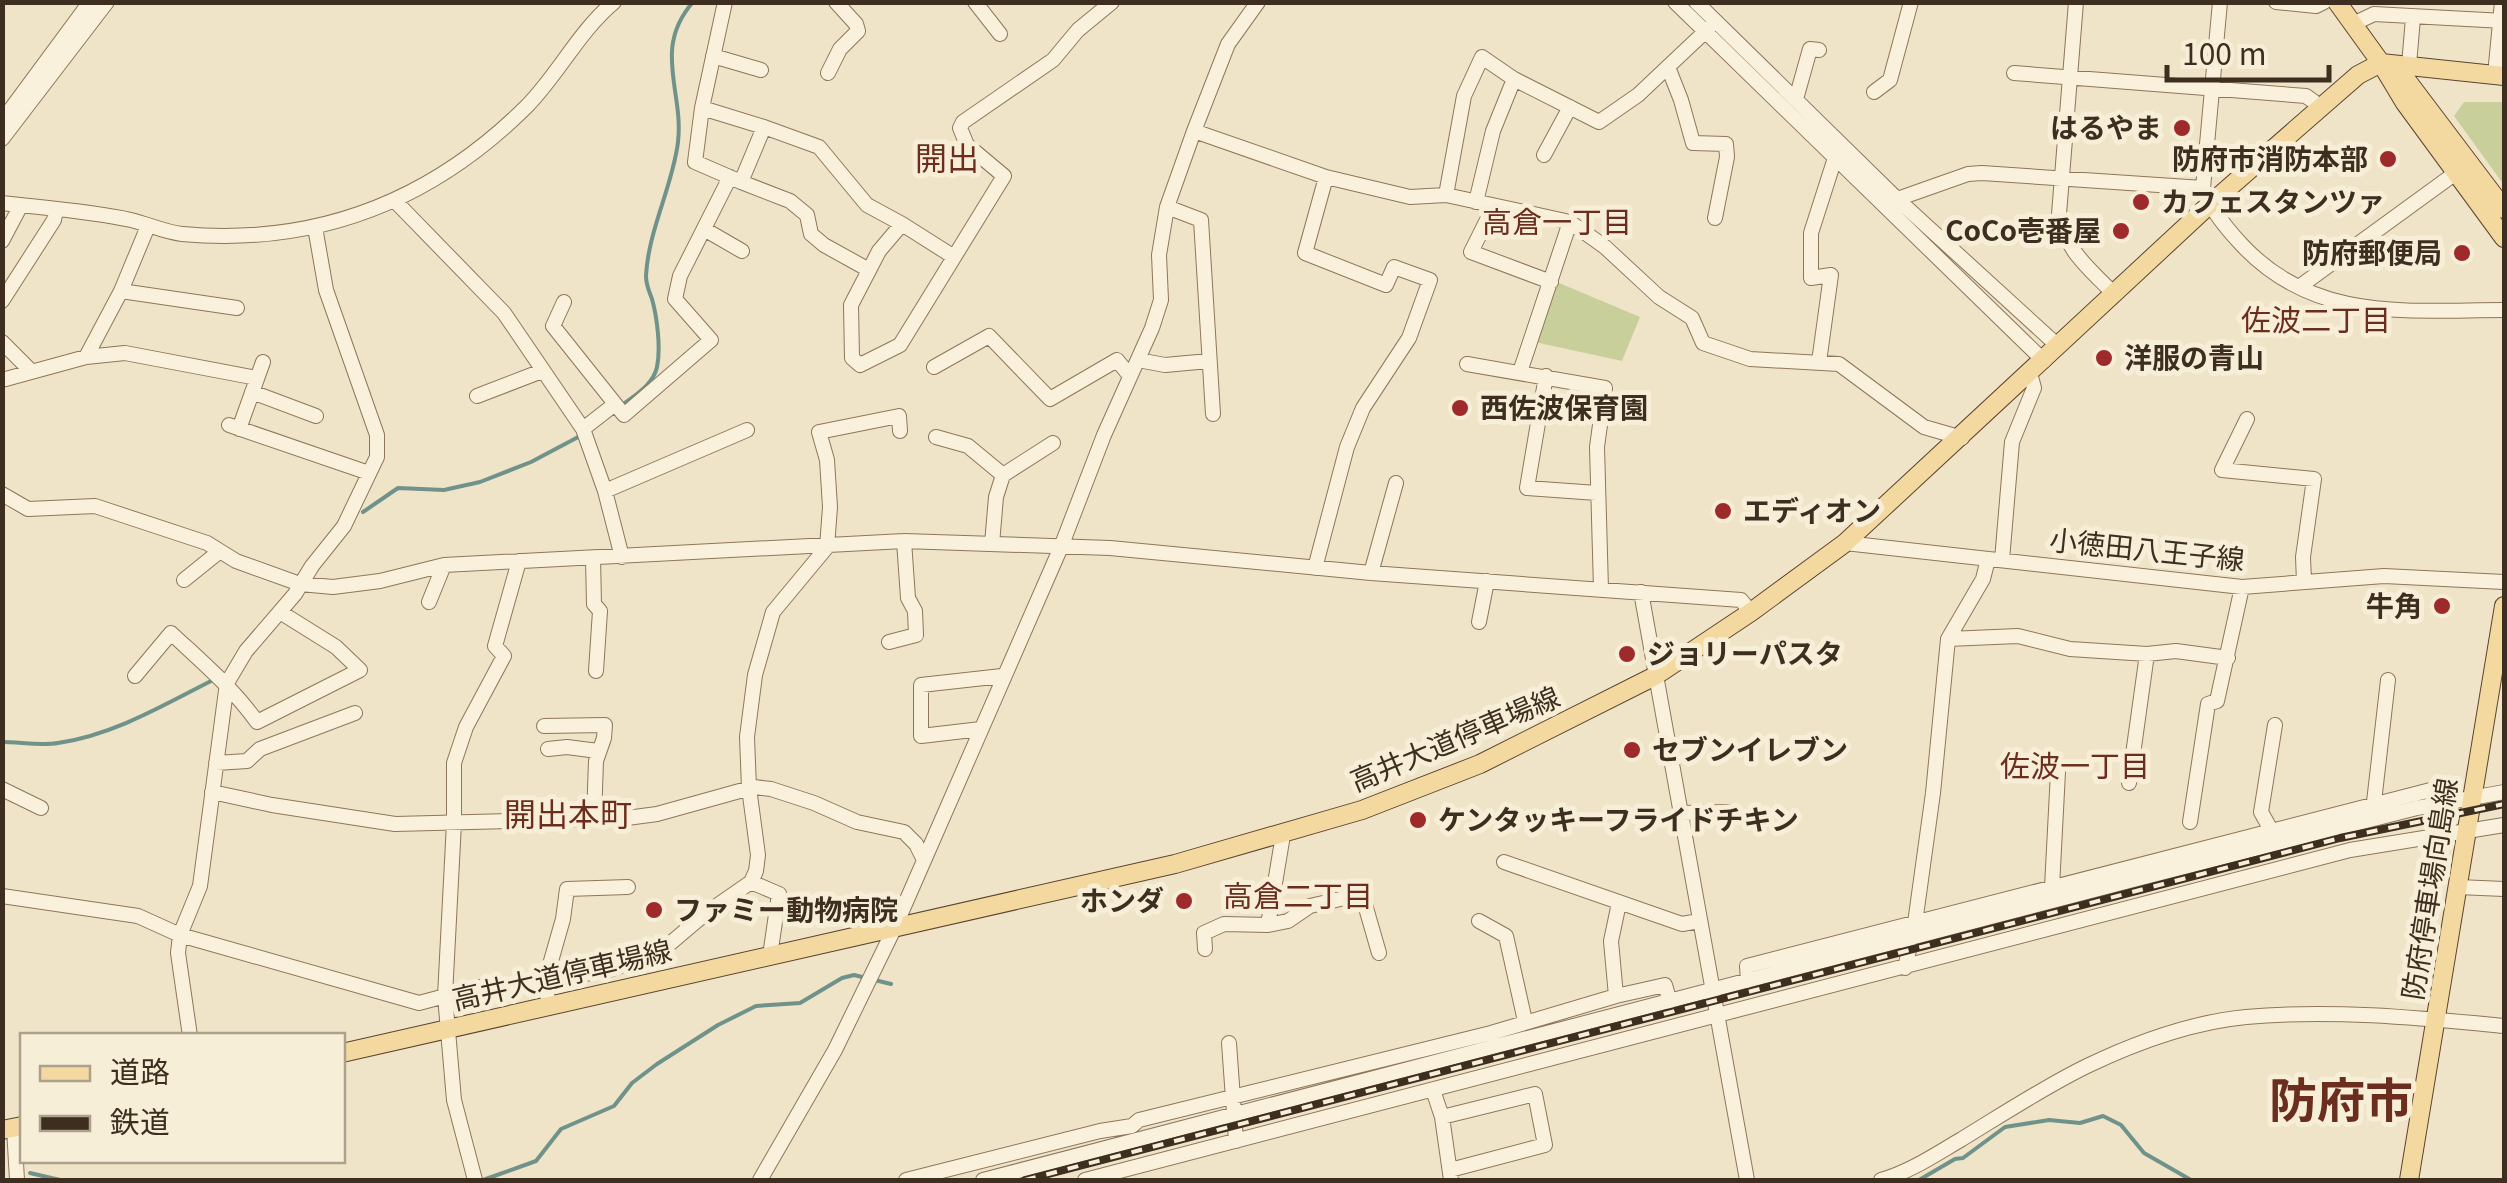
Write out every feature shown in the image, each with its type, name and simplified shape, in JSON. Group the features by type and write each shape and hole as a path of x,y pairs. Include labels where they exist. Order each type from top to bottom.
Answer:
{"main road":[{"path":"2337,2 2504,238"},
{"path":"2381,63 2500,76"},
{"path":"2381,63 2408,82 2504,209"},
{"name":"高井大道停車場線","path":"345,1052 1175,864 1362,810 1480,764 1656,676 1845,542 2114,294 2206,197 2358,75 2381,63"},
{"name":"防府停車場向島線","path":"2409,1180 2501,646 2504,606"}],"street":[{"path":"2,122 90,2"},
{"path":"2,138 108,2"},
{"path":"2,203 134,220 182,234 232,235 315,227 365,215 444,174 527,106 598,15 614,2"},
{"path":"725,2 702,108 696,162 790,201 807,215 811,234 869,270"},
{"path":"828,73 840,49 858,31 836,2"},
{"path":"976,2 1000,34"},
{"path":"902,224 878,251 851,304 852,358 860,365 900,345 1004,176 967,145 960,128 963,122 1053,60 1078,30 1112,2"},
{"path":"760,1180 836,1050 895,927 1060,547 1161,300 1159,254 1167,208 1194,132 1228,44 1258,2"},
{"path":"1675,2 1711,27 1796,99 2037,367 2034,388 2012,442 1995,559 1948,639 1933,793 1905,968"},
{"path":"1696,2 1711,27 1835,158 2058,346"},
{"path":"1874,92 1890,80 1910,2"},
{"path":"2076,2 2059,214 2070,251 2114,294"},
{"path":"2220,2 2206,197 2254,258 2299,287 2347,306 2375,310 2504,310"},
{"path":"2276,2 2316,6 2324,2"},
{"path":"2500,76 2502,2"},
{"path":"2409,65 2416,12"},
{"path":"2353,24 2374,14 2416,12 2502,21"},
{"path":"1446,195 1464,96 1482,56 1514,79 1599,122 1638,94 1711,27"},
{"path":"1796,99 1810,49 1819,50"},
{"path":"713,56 760,70"},
{"path":"1668,67 1693,143 1726,144 1715,218"},
{"path":"2014,74 2306,96 2320,106"},
{"path":"1476,202 1493,131 1514,79"},
{"path":"1544,155 1570,107"},
{"path":"702,108 819,148 867,204 954,257"},
{"path":"564,302 553,326 624,415 711,340 674,299 680,276 704,229 764,127"},
{"path":"1194,132 1326,177 1410,198 1446,195 1570,222 1605,247 1659,297 1692,318 1704,343 1750,359 1839,364 1924,427 1962,438"},
{"path":"1820,362 1831,275 1811,278 1810,246 1835,158"},
{"path":"1890,201 1968,174 2000,172 2206,197"},
{"path":"2299,287 2457,172"},
{"path":"1314,568 1347,447 1363,408 1409,338 1430,280 1394,266 1386,284 1306,253 1326,177"},
{"path":"395,201 504,313 583,429 622,557"},
{"path":"2,240 21,205"},
{"path":"1494,206 1471,252 1551,282"},
{"path":"1167,208 1201,220 1213,414"},
{"path":"2,301 54,220 56,210"},
{"path":"1520,372 1570,222"},
{"path":"86,357 121,291 148,226"},
{"path":"189,1033 180,981 180,935 200,886 226,682 344,526 377,457 377,435 326,290 315,227"},
{"path":"704,229 742,251"},
{"path":"121,291 237,308"},
{"path":"934,367 989,336 1050,399 1117,360 1130,376"},
{"path":"2,342 30,370"},
{"path":"2,380 86,357 125,353 255,385 311,410"},
{"path":"1138,360 1165,365 1209,360"},
{"path":"263,362 234,427 368,473"},
{"path":"1467,364 1605,388 1597,448 1601,589"},
{"path":"477,396 542,371"},
{"path":"1546,376 1526,488 1597,493"},
{"path":"583,429 615,404"},
{"path":"2,896 138,916 180,935 420,1004 479,987 545,982 639,962 660,952 704,914 752,882 758,855 748,788 747,736 755,675 774,612 827,546 827,460 819,432 899,416 900,431"},
{"path":"2247,419 2222,470 2314,479 2302,557 2304,582"},
{"path":"605,491 747,430"},
{"path":"936,437 968,446 1003,475"},
{"path":"992,544 996,496 1003,475 1053,443"},
{"path":"1371,574 1396,483"},
{"path":"6,501 28,509 95,506 207,543 236,561 300,584 350,586 444,565 904,541 1110,548 1371,574 1741,600 1751,612"},
{"path":"889,642 916,635 915,611 908,598 904,541"},
{"name":"小徳田八王子線","path":"1845,542 2242,587 2424,576 2504,582"},
{"path":"184,580 220,551"},
{"path":"593,558 594,604 600,611 596,670"},
{"path":"475,1180 454,1100 445,996 454,764 466,728 504,656 495,646 519,561"},
{"path":"429,602 444,565"},
{"path":"1479,622 1486,581"},
{"path":"2190,822 2208,704 2217,701 2242,587"},
{"path":"1641,592 1747,1180"},
{"path":"135,676 171,633 226,682 258,722 360,670 336,647 280,612"},
{"path":"1948,639 2018,636 2070,649 2176,652 2228,658"},
{"path":"2129,782 2148,654"},
{"path":"981,729 921,736 921,685 1002,676"},
{"path":"2374,802 2388,680"},
{"path":"216,763 247,761 260,749 355,713"},
{"path":"544,726 605,724 598,751 594,818"},
{"path":"2271,830 2261,812 2275,725"},
{"path":"548,749 598,751"},
{"path":"2052,887 2058,772"},
{"path":"1748,981 1747,966 2052,887 2132,873 2415,800 2446,786"},
{"path":"212,792 396,824 454,824 657,814 748,788 771,789 857,822 904,832 924,860"},
{"path":"2,790 42,808"},
{"path":"983,1180 1038,1174 1234,1115 1911,940 2271,830 2341,819 2374,802 2504,792"},
{"path":"1680,812 1732,812"},
{"path":"2341,819 2350,850"},
{"path":"1086,1180 2350,850 2504,825"},
{"path":"1268,924 1284,835"},
{"path":"1504,862 1682,924 1699,921"},
{"path":"2132,873 2141,906"},
{"path":"752,882 779,894 770,956"},
{"path":"549,1005 545,982 564,919 568,889 628,886"},
{"path":"2458,887 2504,889"},
{"path":"1204,949 1204,932 1224,924 1288,921 1310,906 1362,894 1380,954"},
{"path":"1616,996 1610,941 1619,902"},
{"path":"1478,920 1506,936 1525,1021"},
{"path":"639,962 647,984"},
{"path":"906,1180 1491,1033 1616,996 1665,986 1670,1002"},
{"path":"1890,1179 2086,1067 2173,1034 2244,1017 2310,1015 2438,1019 2504,1026"},
{"path":"1229,1043 1236,1141"},
{"path":"1432,1090 1442,1117 1450,1175 1546,1145 1535,1094 1442,1117"},
{"path":"13,1128 17,1180"},
{"path":"1030,1148 1038,1174"}],"green space":[{"path":"2464,102 2504,102 2504,185 2454,116"},
{"path":"1552,280 1640,317 1622,361 1530,341"}],"waterway":[{"path":"621,406 648,384 657,367 657,323 646,276 651,242 678,142 672,70 674,37 693,2"},
{"path":"363,512 398,488 444,490 480,482 531,462 582,435"},
{"path":"2,742 51,744 78,739 137,718 211,681"},
{"path":"483,1180 536,1161 561,1129 614,1106 632,1083 657,1064 756,1006 800,1003 854,975 891,984"},
{"path":"1919,1180 1963,1158 2005,1127 2049,1120 2080,1123 2103,1116 2121,1125 2144,1153 2191,1180"},
{"path":"30,1173 60,1180"}],"railway":[{"path":"1025,1180 2340,838 2504,804"}],"place":[{"name":"はるやま","path":"2182,128"},
{"name":"防府市消防本部","path":"2388,159"},
{"name":"カフェスタンツァ","path":"2141,202"},
{"name":"CoCo壱番屋","path":"2121,231"},
{"name":"防府郵便局","path":"2462,253"},
{"name":"洋服の青山","path":"2104,358"},
{"name":"西佐波保育園","path":"1460,408"},
{"name":"エディオン","path":"1723,511"},
{"name":"牛角","path":"2442,606"},
{"name":"ジョリーパスタ","path":"1627,654"},
{"name":"セブンイレブン","path":"1632,750"},
{"name":"ケンタッキーフライドチキン","path":"1418,820"},
{"name":"ホンダ","path":"1184,901"},
{"name":"ファミー動物病院","path":"654,910"}],"district":[{"name":"開出","path":"947,159"},
{"name":"高倉一丁目","path":"1557,223"},
{"name":"佐波二丁目","path":"2316,321"},
{"name":"佐波一丁目","path":"2075,767"},
{"name":"開出本町","path":"568,815"},
{"name":"高倉二丁目","path":"1298,897"},
{"name":"防府市","path":"2341,1101"}]}
